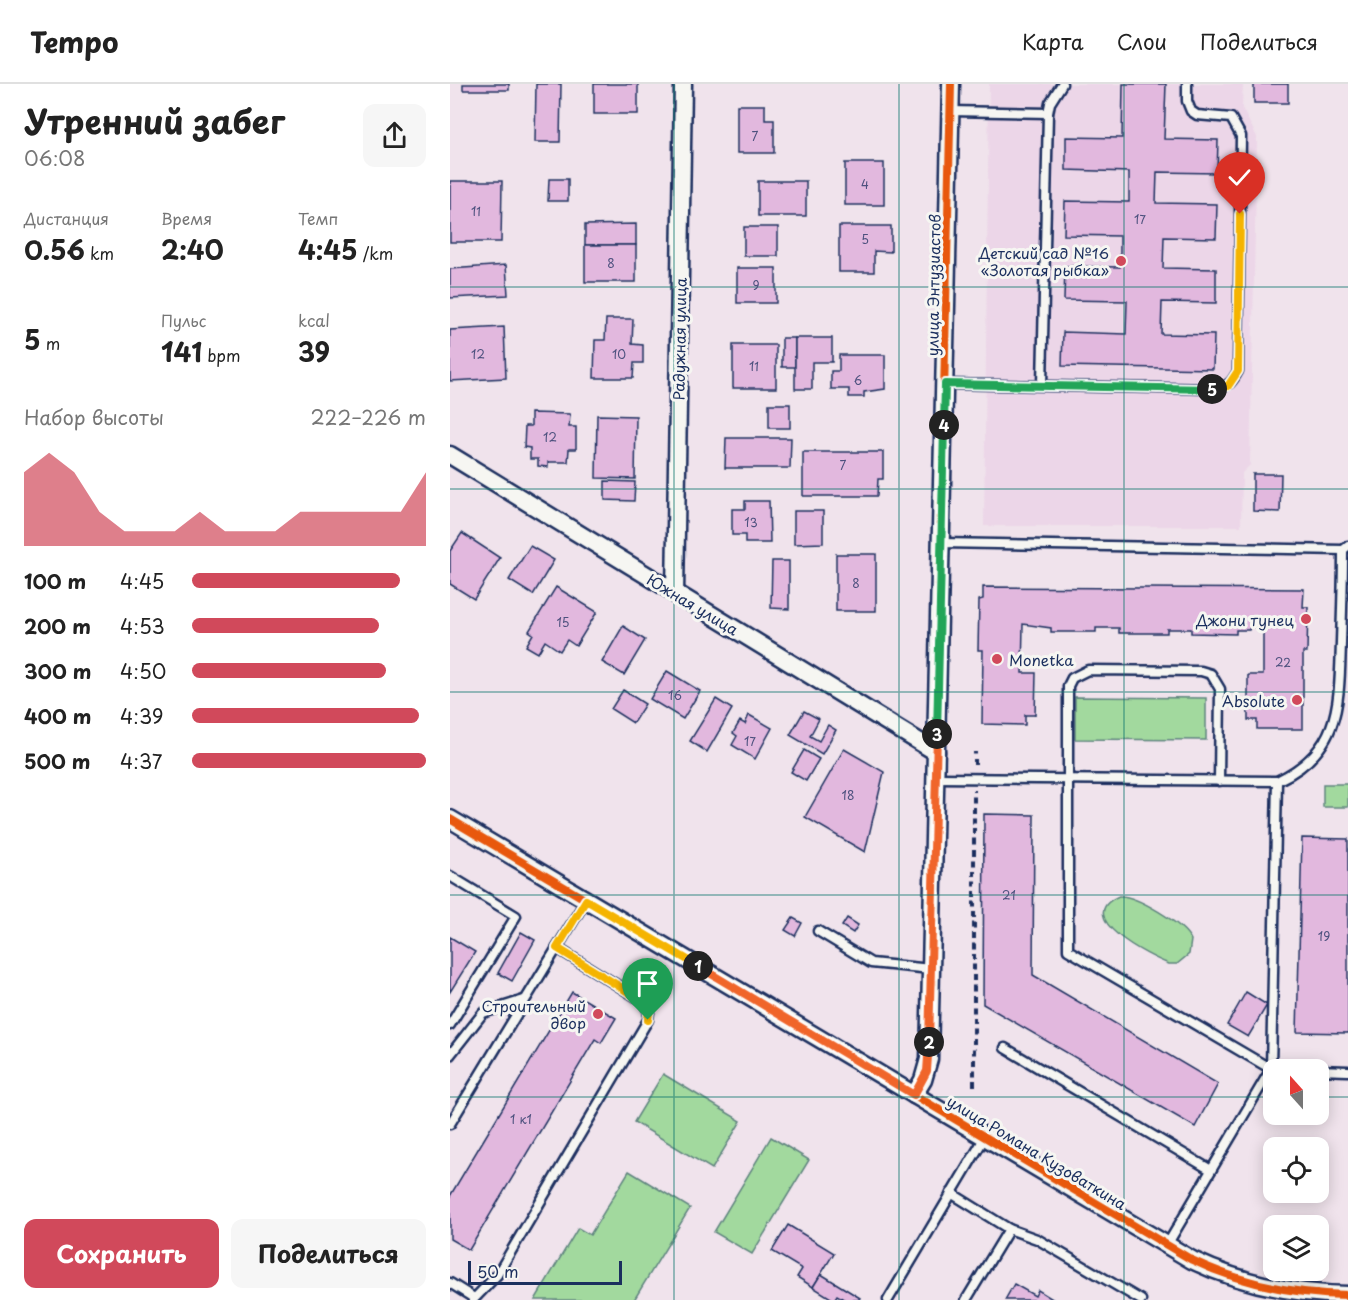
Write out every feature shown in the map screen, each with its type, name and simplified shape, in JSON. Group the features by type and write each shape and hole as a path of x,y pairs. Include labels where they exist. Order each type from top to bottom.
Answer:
{"street":[{"name":"Радужная улица","path":"675,594 683,84"},
{"name":"улица Энтузиастов","path":"914,1095 927,1071 929,1059 951,84"},
{"name":"Южная улица","path":"450,454 936,752"},
{"name":"улица Романа Кузоваткина","path":"450,819 1167,1245 1214,1270 1258,1285 1294,1292 1348,1295"}],"lane":[{"path":"1042,386 1048,113 1050,103 1062,84"},
{"path":"945,384 1217,389 1228,386 1238,371 1241,136 1231,118 1197,115 1191,111 1187,101 1187,84"},
{"path":"951,111 1048,113"},
{"path":"936,778 1277,782 1295,773 1311,760 1344,701 1346,548 941,543"},
{"path":"1220,782 1220,689 1211,674 1201,670 1088,670 1072,678 1068,686 1068,950 1263,1062"},
{"path":"1276,1059 1277,782"},
{"path":"450,876 516,916 450,1025"},
{"path":"450,1124 586,900"},
{"path":"818,931 871,963 931,969"},
{"path":"450,1283 474,1299 496,1275 648,1020 649,1012 643,1001 557,948"},
{"path":"450,1055 483,1013 524,1000"},
{"path":"1005,1048 1211,1170"},
{"path":"1329,1070 1348,1071"},
{"path":"1167,1245 1211,1170 1263,1089"},
{"path":"888,1300 985,1137"},
{"path":"951,1193 1009,1229 1037,1239 1141,1300"},
{"path":"966,1300 1009,1229"}],"path":[{"path":"974,1086 975,752"}],"shaded area":[{"name":"Детский сад №16 «Золотая рыбка»","path":"989,84 1243,84 1242,108 1257,137 1250,465 1242,473 1241,526 984,526"}],"green space":[{"path":"1075,697 1206,698 1206,740 1075,739"},
{"path":"1323,784 1348,784 1348,807 1323,807"},
{"path":"1119,896 1147,905 1179,926 1191,940 1189,954 1177,964 1169,964 1146,953 1118,935 1108,925 1103,915 1106,905"},
{"path":"663,1074 741,1121 712,1169 634,1122"},
{"path":"771,1137 809,1160 752,1254 714,1232"},
{"path":"629,1171 690,1208 634,1300 535,1300 578,1228 590,1235"}],"building":[{"path":"463,84 509,84 509,90 463,90"},
{"path":"536,84 561,84 560,142 535,142"},
{"path":"594,84 638,84 638,114 594,114"},
{"path":"1123,84 1166,84 1164,139 1218,140 1217,173 1157,172 1156,203 1217,204 1216,238 1164,237 1163,268 1216,269 1216,303 1162,302 1161,334 1214,335 1213,369 1062,366 1063,332 1126,334 1127,301 1064,300 1065,266 1120,267 1120,236 1064,235 1065,201 1129,202 1129,172 1066,170 1066,137 1122,138"},
{"path":"1254,84 1288,84 1288,103 1254,103"},
{"path":"737,105 765,105 765,120 774,120 774,153 737,153"},
{"path":"845,163 884,163 884,205 845,205"},
{"path":"549,179 568,179 568,201 548,201"},
{"path":"450,181 502,181 501,242 450,242"},
{"path":"758,181 806,181 806,216 758,216"},
{"path":"636,224 636,245 585,245 585,225"},
{"path":"839,226 891,226 891,252 874,251 874,272 839,272"},
{"path":"744,227 778,227 778,256 744,256"},
{"path":"585,245 636,245 636,282 585,282"},
{"path":"506,265 508,295 450,298 450,269"},
{"path":"737,268 776,268 776,303 737,303"},
{"path":"606,319 633,319 632,344 643,345 643,363 634,363 633,378 594,378 595,340 605,340"},
{"path":"504,327 506,378 450,381 450,330"},
{"path":"782,338 795,338 795,367 782,367"},
{"path":"795,338 832,338 832,362 812,362 812,389 795,389"},
{"path":"733,345 776,345 776,388 733,388"},
{"path":"839,355 885,355 885,389 864,392 864,397 849,397 849,389 831,389 831,371 839,371"},
{"path":"769,404 790,404 790,428 769,428"},
{"path":"531,413 570,414 569,427 576,427 576,449 569,449 568,462 548,462 548,467 538,466 538,459 530,459 530,448 524,447 525,426 531,426"},
{"path":"597,415 636,416 635,479 596,478"},
{"path":"726,438 791,438 790,468 725,468"},
{"path":"803,452 883,452 883,479 878,479 877,496 803,496"},
{"path":"1253,474 1281,474 1280,512 1253,511"},
{"path":"605,481 635,482 634,501 605,500"},
{"path":"745,501 769,501 770,543 745,543 745,535 732,535 732,509 745,509"},
{"path":"794,511 823,511 823,543 794,544"},
{"path":"462,533 500,558 474,599 450,584 450,551"},
{"path":"530,546 554,560 533,595 509,580"},
{"path":"836,554 876,554 876,611 836,611"},
{"path":"772,561 789,561 789,609 771,608"},
{"path":"556,587 597,612 576,646 567,640 560,651 545,641 538,653 526,646 533,634 529,631"},
{"path":"983,587 1304,589 1303,607 1308,607 1307,652 1303,652 1303,729 1257,729 1257,720 1248,720 1248,675 1263,675 1263,627 1236,630 1236,634 1191,633 1191,629 1167,629 1167,633 1119,633 1119,628 1096,628 1096,632 1051,632 1051,628 1023,624 1022,673 1036,673 1035,715 1025,715 1025,725 982,724 983,650 978,650 979,600 983,599"},
{"path":"623,626 645,640 624,675 602,662"},
{"path":"667,671 700,691 683,719 650,699"},
{"path":"623,690 645,704 633,723 611,709"},
{"path":"716,699 732,709 707,752 690,741"},
{"path":"804,711 819,719 810,736 819,741 828,725 836,730 822,754 790,735"},
{"path":"749,715 772,728 755,759 732,745 737,736 733,733 740,721 745,724"},
{"path":"844,749 884,772 865,852 805,817"},
{"path":"804,750 819,759 806,781 791,772"},
{"path":"984,814 1034,815 1033,975 1218,1084 1195,1127 983,1004"},
{"path":"1302,838 1348,839 1348,1033 1297,1032"},
{"path":"793,918 802,923 795,936 785,930"},
{"path":"847,918 858,925 853,933 842,926"},
{"path":"521,932 535,940 512,981 498,973"},
{"path":"450,937 475,952 450,992"},
{"path":"572,992 616,1018 601,1043 595,1039 469,1250 450,1239 450,1196"},
{"path":"1246,992 1267,1005 1248,1037 1227,1025"},
{"path":"788,1225 834,1253 813,1287 797,1277 802,1269 772,1251"},
{"path":"821,1274 860,1298 845,1300 837,1295 834,1300 813,1287"},
{"path":"1014,1284 1035,1296 1038,1290 1054,1300 1005,1300"}],"cycle path":[{"path":"914,1095 923,1080 929,1059 951,84"},
{"path":"450,819 1192,1260 1230,1275 1268,1286 1348,1295"}],"place":[{"name":"Детский сад №16 «Золотая рыбка»","path":"1121,261"},
{"name":"Джони тунец","path":"1306,619"},
{"name":"Monetka","path":"997,659"},
{"name":"Absolute","path":"1297,700"},
{"name":"Строительный двор","path":"598,1014"}],"route":[{"path":"648,1020 649,1012 643,1001 557,948 586,900 914,1095 927,1071 929,1059 945,384 1217,389 1228,386 1238,371 1240,214"}]}
